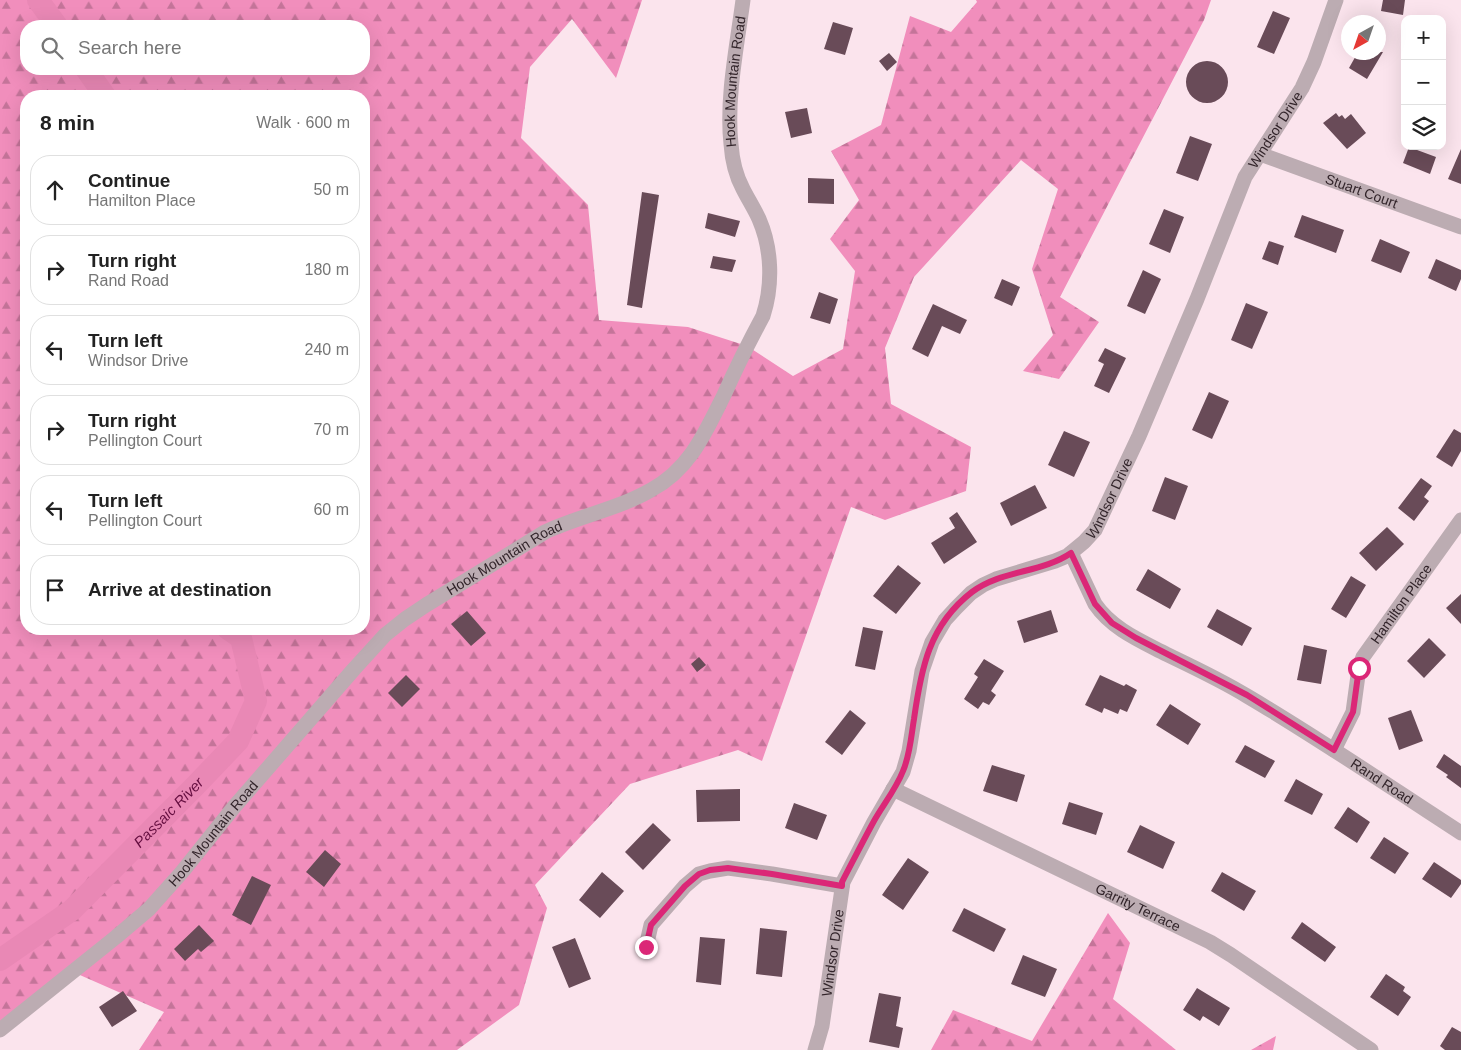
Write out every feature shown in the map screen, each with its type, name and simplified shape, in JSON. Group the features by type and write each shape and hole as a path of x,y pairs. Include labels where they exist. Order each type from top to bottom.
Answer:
{"street":[{"name":"Hook Mountain Road","path":"0,1030 149,909 182,872 234,807 348,676 392,630 426,605 545,532 638,497 653,489 680,469 691,456 704,435 763,316 768,300 770,283 765,233 742,186 735,168 731,146 729,120 731,95 743,0"},
{"name":"Windsor Drive","path":"815,1050 822,1026 842,882 903,772 909,751 926,655 932,642 945,620 971,592 983,584 1055,561 1071,553 1095,530 1142,430 1201,290 1245,177 1302,88 1314,62 1336,0"},
{"name":"Stuart Court","path":"1260,154 1461,228"},
{"name":"Hamilton Place","path":"1334,750 1353,712 1359,668 1363,657 1461,520"},
{"name":"Rand Road","path":"1071,553 1095,604 1112,623 1136,638 1247,695 1461,834"},
{"name":"Garrity Terrace","path":"893,789 1210,942 1371,1050"},
{"path":"646,947 651,925 685,886 699,874 710,870 728,868 842,886"}],"green space":[{"path":"0,0 642,0 616,78 572,19 530,67 521,138 588,205 599,320 688,327 747,346 793,376 843,349 855,271 830,239 859,200 831,151 881,125 910,16 951,32 977,2 976,0 1211,0 1204,20 1060,297 1099,322 1059,379 1023,371 1053,335 1032,269 1058,189 1021,160 914,277 885,348 891,404 971,447 966,491 885,520 851,507 762,761 738,750 630,784 535,885 547,908 519,1005 457,1050 139,1050 164,1012 73,972 0,1029"},
{"path":"1108,913 1130,943 1113,999 1176,1050 931,1050 953,1010 1032,1041"},
{"path":"1276,1036 1273,1050 1251,1050"}],"building":[{"path":"1383,0 1405,0 1403,15 1381,11"},
{"path":"1273,11 1290,18 1274,54 1257,47"},
{"path":"833,22 853,28 845,55 824,49"},
{"path":"889,53 897,62 887,71 879,61"},
{"path":"1354,60 1378,60 1367,79 1349,68"},
{"path":"1203,61 1211,61 1222,67 1228,82 1222,97 1211,103 1203,103 1192,97 1186,86 1186,78 1192,67"},
{"path":"807,108 812,133 791,138 785,112"},
{"path":"1336,113 1339,117 1342,115 1345,119 1351,114 1366,133 1347,149 1323,123"},
{"path":"1190,136 1212,144 1198,181 1176,173"},
{"path":"1461,149 1461,184 1448,179"},
{"path":"1408,150 1417,150 1436,157 1430,174 1403,163"},
{"path":"808,178 834,179 834,204 808,203"},
{"path":"642,192 659,195 642,308 627,305"},
{"path":"1164,209 1184,217 1170,253 1149,244"},
{"path":"708,213 740,221 735,237 705,228"},
{"path":"1302,215 1344,230 1336,253 1294,237"},
{"path":"1380,239 1410,252 1401,273 1371,261"},
{"path":"1269,241 1284,246 1278,265 1262,259"},
{"path":"713,256 736,260 732,272 710,268"},
{"path":"1436,259 1461,270 1461,279 1456,291 1428,278"},
{"path":"1143,270 1161,279 1145,314 1127,306"},
{"path":"1002,279 1020,287 1012,306 994,298"},
{"path":"819,292 838,299 830,324 810,318"},
{"path":"1246,303 1268,312 1252,349 1231,340"},
{"path":"933,304 967,320 960,334 942,326 928,357 912,349"},
{"path":"1105,348 1126,358 1109,393 1094,386 1104,364 1098,361"},
{"path":"1209,392 1229,401 1212,439 1192,430"},
{"path":"1454,429 1461,433 1461,451 1452,467 1436,457"},
{"path":"1064,431 1090,442 1074,477 1048,465"},
{"path":"1165,477 1188,486 1175,520 1152,511"},
{"path":"1421,478 1432,486 1424,497 1429,501 1414,521 1398,508"},
{"path":"1035,485 1047,508 1011,526 1000,503"},
{"path":"957,512 977,542 944,564 931,543 955,528 949,518"},
{"path":"1387,527 1404,544 1376,571 1359,553"},
{"path":"898,565 921,583 896,614 873,596"},
{"path":"1148,569 1181,589 1170,609 1136,590"},
{"path":"1351,576 1366,585 1346,618 1331,609"},
{"path":"1461,594 1461,624 1446,608"},
{"path":"1217,609 1252,628 1242,646 1207,627"},
{"path":"1051,610 1058,632 1024,643 1017,621"},
{"path":"467,611 486,633 471,646 451,624"},
{"path":"863,627 883,631 875,670 855,666"},
{"path":"1429,638 1446,655 1424,678 1407,661"},
{"path":"1304,645 1327,650 1321,684 1297,680"},
{"path":"699,657 706,665 697,672 691,664"},
{"path":"984,659 1004,671 991,691 996,695 989,705 983,702 978,709 964,699 978,677 974,674"},
{"path":"406,675 420,689 402,707 388,693"},
{"path":"1100,675 1137,690 1127,712 1120,709 1118,714 1104,708 1102,713 1085,705"},
{"path":"1170,704 1201,724 1188,745 1156,725"},
{"path":"850,710 866,723 842,755 825,742"},
{"path":"1411,710 1423,741 1399,750 1388,718"},
{"path":"1245,745 1275,761 1265,778 1235,762"},
{"path":"1444,754 1461,766 1461,788 1446,777 1448,775 1436,767"},
{"path":"992,765 1025,775 1017,802 983,791"},
{"path":"1296,779 1323,794 1312,815 1284,801"},
{"path":"740,789 740,821 697,822 696,790"},
{"path":"1069,802 1103,813 1096,835 1062,824"},
{"path":"794,803 827,815 817,840 785,828"},
{"path":"1348,807 1370,822 1357,843 1334,828"},
{"path":"653,823 671,840 643,870 625,852"},
{"path":"1140,825 1175,842 1163,869 1127,852"},
{"path":"1384,837 1409,853 1395,874 1370,858"},
{"path":"325,850 341,864 324,887 306,872"},
{"path":"908,858 929,872 903,910 882,895"},
{"path":"1434,862 1461,880 1461,884 1451,898 1422,879"},
{"path":"602,872 624,891 600,918 579,900"},
{"path":"1222,872 1256,891 1244,911 1211,891"},
{"path":"252,876 271,885 251,925 232,915"},
{"path":"964,908 1006,929 994,952 952,931"},
{"path":"1302,922 1336,947 1325,962 1291,938"},
{"path":"199,925 214,941 201,952 198,949 185,961 174,949"},
{"path":"760,928 787,931 782,977 756,974"},
{"path":"700,937 725,939 721,985 696,982"},
{"path":"575,938 591,979 569,988 552,947"},
{"path":"1023,955 1057,969 1045,997 1011,984"},
{"path":"1386,974 1405,987 1403,991 1411,997 1398,1016 1370,997"},
{"path":"1197,988 1230,1008 1219,1026 1203,1016 1200,1021 1183,1010"},
{"path":"123,991 137,1011 112,1027 99,1007"},
{"path":"879,993 901,997 896,1026 903,1028 899,1048 869,1042"},
{"path":"1452,1027 1461,1032 1461,1050 1445,1050 1440,1046"}],"waterway":[{"name":"Passaic River","path":"38,0 53,20"},
{"name":"Passaic River","path":"90,75 101,90"},
{"name":"Passaic River","path":"0,960 72,910 238,741 256,701 241,638 237,635"}],"route":[{"path":"646,947 651,925 685,886 699,874 710,870 728,868 842,886 842,882 874,822 903,772 909,751 922,671 932,642 945,620 971,592 983,584 1055,561 1071,553 1095,604 1112,623 1136,638 1247,695 1334,750 1353,712 1359,668"}]}
